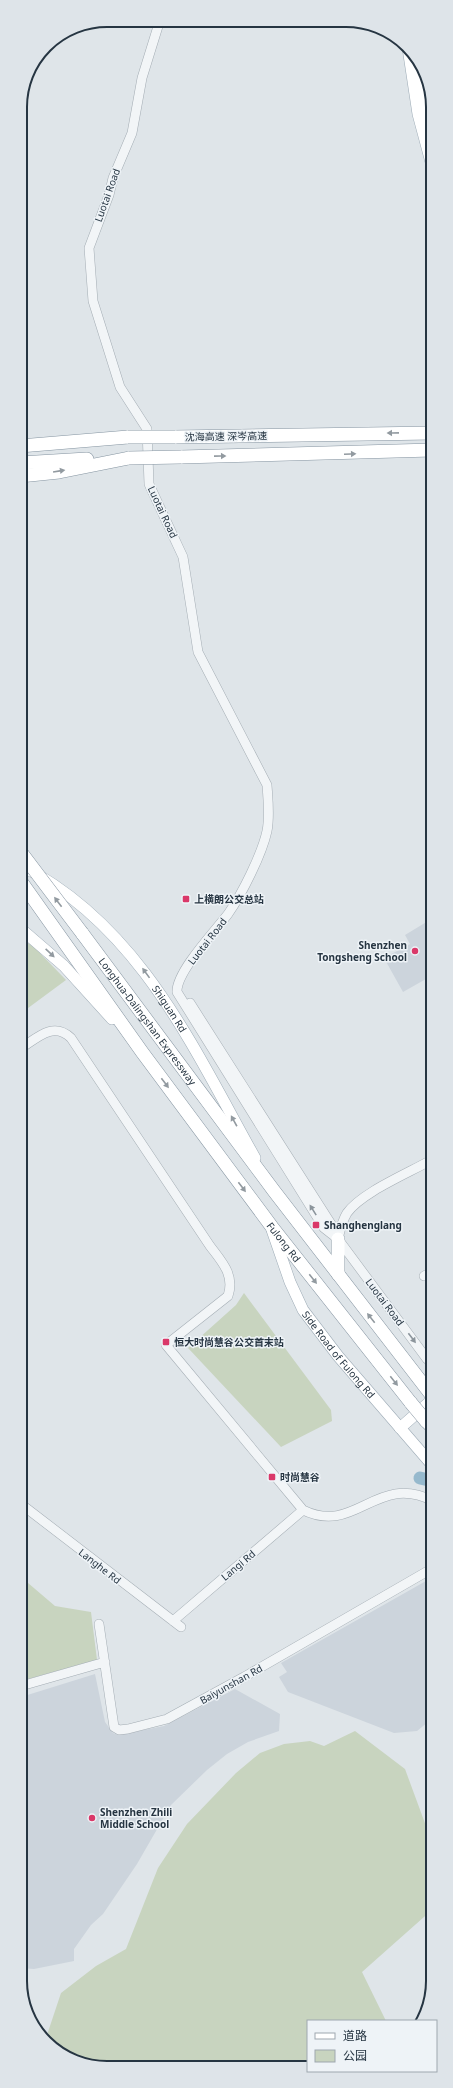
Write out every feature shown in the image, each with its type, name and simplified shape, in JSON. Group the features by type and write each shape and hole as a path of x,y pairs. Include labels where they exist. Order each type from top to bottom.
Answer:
{"highway":[{"name":"沈海高速 深岑高速","path":"27,445 128,437 426,433"},
{"name":"沈海高速 深岑高速","path":"129,458 426,450"},
{"path":"27,463 129,458"},
{"path":"27,475 59,472 129,458"},
{"name":"Longhua-Dalingshan Expressway","path":"27,860 274,1191"},
{"name":"Longhua-Dalingshan Expressway","path":"27,890 142,1052"},
{"name":"Fulong Rd","path":"142,1052 272,1227 426,1420"},
{"path":"274,1191 426,1386"},
{"path":"338,1239 338,1274"}],"main road":[{"path":"410,58 418,114 426,144"},
{"path":"421,78 426,109"},
{"name":"Shiguan Rd","path":"27,869 65,891 114,934 135,958 187,1036 274,1191"},
{"path":"27,934 64,966 142,1052"},
{"name":"Side Road of Fulong Rd","path":"272,1227 290,1282 303,1310 426,1458"},
{"path":"400,1428 426,1398"}],"street":[{"name":"Luotai Road","path":"158,27 142,78 132,133 113,178 109,195 89,248 93,301 120,387 147,429 149,484 183,558 198,652 267,785 269,808 267,830 262,848 249,876 229,912 184,971 178,984 331,1224 338,1239 426,1358"},
{"path":"27,1044 49,1030 58,1030 71,1038 210,1246 228,1270 230,1289 224,1301 166,1345 303,1510 322,1517 344,1515 380,1498 402,1492 426,1498"},
{"path":"338,1239 341,1226 346,1215 361,1199 426,1163"},
{"name":"Langhe Rd","path":"27,1509 181,1627"},
{"name":"Langi Rd","path":"172,1621 303,1510"},
{"name":"Baiyunshan Rd","path":"99,1624 116,1729 128,1729 156,1723 244,1677 426,1572"},
{"path":"27,1684 105,1662"}],"shaded area":[{"name":"Shenzhen Tongsheng School","path":"426,922 426,979 403,992 384,958 410,944 405,935"},
{"path":"426,1581 426,1724 417,1731 394,1733 288,1692 279,1677 287,1672 281,1663"},
{"name":"Shenzhen Zhili Middle School","path":"95,1674 105,1722 113,1733 118,1735 164,1726 235,1689 280,1714 279,1731 248,1742 227,1754 207,1770 171,1805 137,1864 103,1914 91,1925 74,1949 74,1961 34,1969 27,1968 27,1695"}],"green space":[{"path":"27,942 36,949 66,980 27,1009"},
{"path":"244,1293 331,1410 332,1421 281,1447 188,1348 236,1305"},
{"path":"27,1582 55,1606 91,1612 97,1660 27,1679"},
{"path":"355,1731 405,1769 426,1826 426,1915 362,1972 386,2020 307,2020 307,2061 102,2061 76,2055 58,2045 50,2038 47,2035 61,1993 96,1966 126,1949 158,1868 187,1824 236,1773 260,1753 284,1744 310,1741 324,1746"}],"waterway":[{"path":"420,1478 426,1479"}],"place":[{"name":"上横朗公交总站","path":"186,899"},
{"name":"Shenzhen Tongsheng School","path":"415,951"},
{"name":"Shanghenglang","path":"316,1225"},
{"name":"恒大时尚慧谷公交首末站","path":"166,1342"},
{"name":"时尚慧谷","path":"272,1477"},
{"name":"Shenzhen Zhili Middle School","path":"92,1818"}]}
